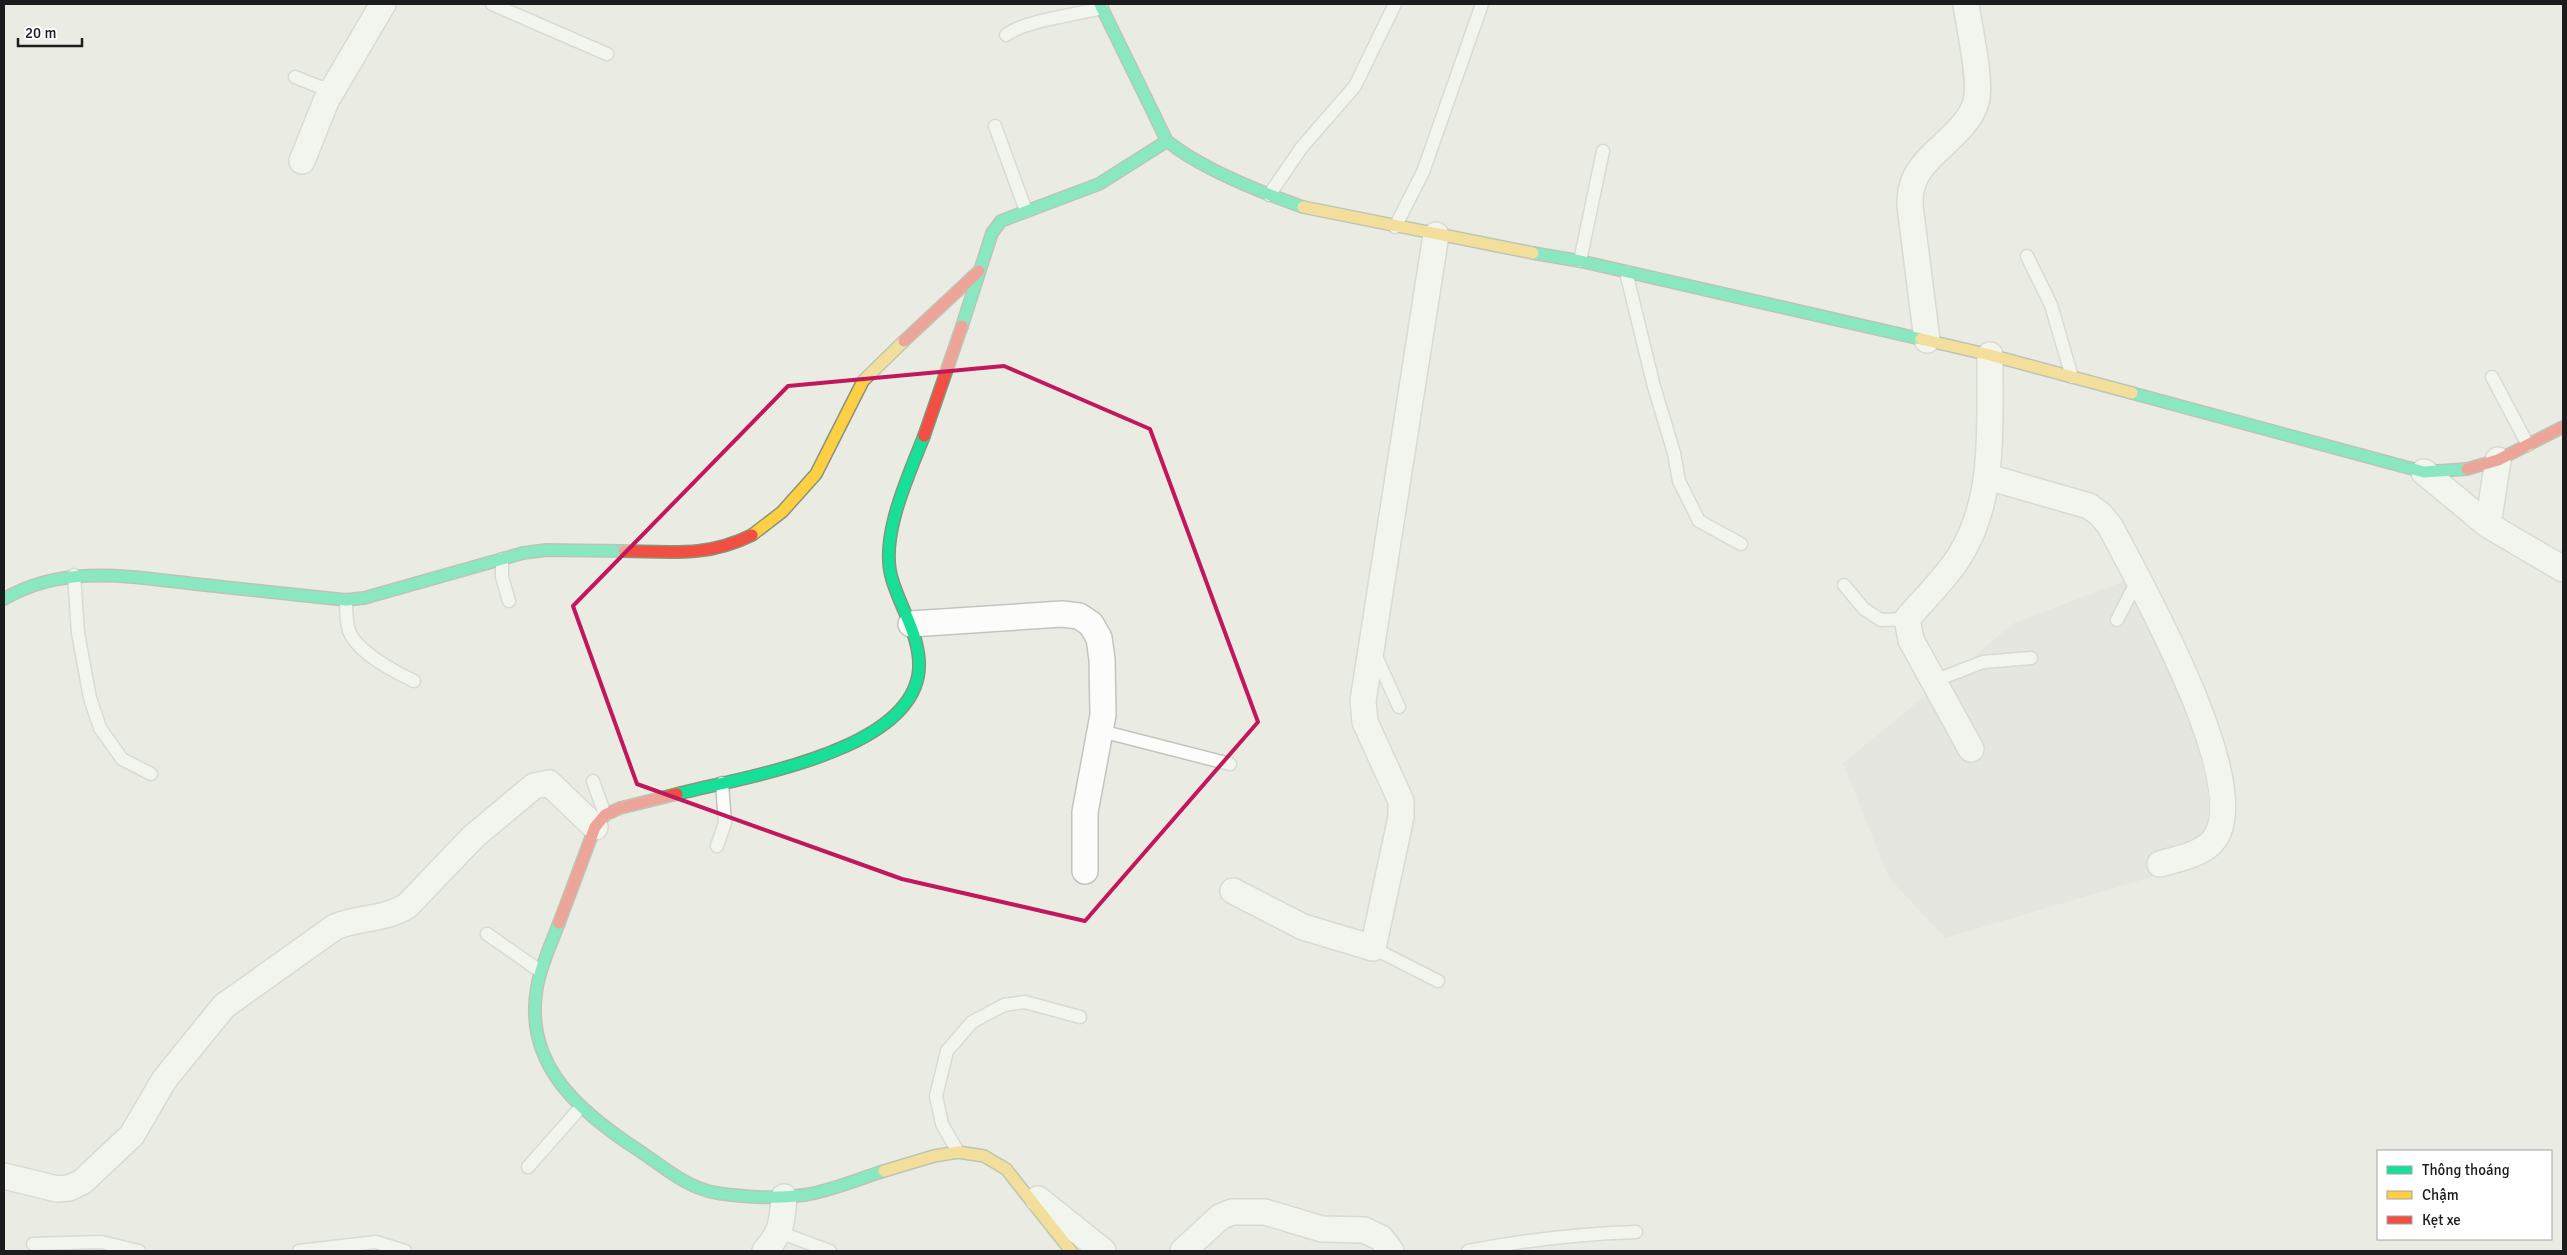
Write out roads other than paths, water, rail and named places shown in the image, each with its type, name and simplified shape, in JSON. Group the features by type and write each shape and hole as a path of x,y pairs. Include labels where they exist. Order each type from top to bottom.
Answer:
{"street":[{"path":"302,161 326,101 336,87 383,4"},
{"path":"1927,340 1910,206 1912,186 1921,169 1967,119 1976,102 1977,83 1966,4"},
{"path":"1101,6 1167,141 1181,152 1269,195 1305,208 1436,235 1580,261 1927,340 1990,355 2424,472 2462,470 2498,460 2563,427"},
{"path":"1071,1251 1006,1169 984,1156 958,1152 934,1156 806,1194 784,1197 708,1191 688,1182 597,1123 571,1100 551,1072 540,1042 534,1011 536,981 600,821 620,808 816,759 835,752 882,726 903,709 917,686 920,658 911,624 893,580 889,564 895,521 992,233 1001,221 1099,184 1167,141"},
{"path":"1233,891 1303,927 1373,948 1401,817 1401,801 1365,722 1364,701 1436,235"},
{"path":"4,599 39,582 74,575 112,574 346,600 364,598 502,559 546,550 702,552 730,546 757,532 782,512 816,474 863,381 873,369 980,270"},
{"path":"1971,750 1910,640 1907,619 1959,557 1977,519 1988,477 1990,355"},
{"path":"2488,525 2498,460"},
{"path":"2424,472 2488,525 2563,570"},
{"path":"1988,477 2089,506 2100,514 2110,526 2168,635 2192,688 2210,740 2222,796 2220,827 2212,842 2193,854 2160,864"},
{"path":"911,624 1062,614 1079,616 1091,624 1099,638 1102,659 1100,731 1085,812 1085,871"},
{"path":"4,1176 57,1188 69,1188 82,1182 132,1135 164,1080 230,1000 335,927 348,921 395,913 407,906 472,837 534,786 549,783 600,821"},
{"path":"1020,1185 1104,1251"},
{"path":"772,1242 782,1225 784,1197"},
{"path":"1183,1251 1210,1224 1232,1212 1265,1212 1322,1230 1364,1230 1381,1238 1391,1251"}],"lane":[{"path":"492,4 509,7 607,54"},
{"path":"1269,195 1302,147 1355,86 1395,4"},
{"path":"1395,227 1423,172 1482,4"},
{"path":"1006,35 1013,30 1034,23 1101,6"},
{"path":"295,77 320,87 336,87"},
{"path":"995,126 1026,211"},
{"path":"1580,261 1604,151"},
{"path":"2027,256 2051,305 2072,377"},
{"path":"1626,272 1653,383 1674,453 1679,481 1699,521 1741,544"},
{"path":"2492,377 2528,445"},
{"path":"502,559 502,577 509,601"},
{"path":"74,575 78,633 90,698 100,728 122,759 151,774"},
{"path":"2117,620 2138,579"},
{"path":"1844,586 1864,609 1881,620 1907,619"},
{"path":"346,600 346,615 350,633 361,646 390,670 414,681"},
{"path":"1372,648 1399,707"},
{"path":"1934,681 1983,662 2031,658"},
{"path":"1100,731 1230,764"},
{"path":"593,781 600,821"},
{"path":"717,846 725,823 722,782"},
{"path":"487,934 540,971"},
{"path":"1373,948 1438,981"},
{"path":"958,1152 942,1124 936,1096 947,1051 972,1022 1004,1005 1025,1002 1080,1018"},
{"path":"528,1167 580,1108"},
{"path":"1468,1251 1525,1240 1580,1234 1636,1232"},
{"path":"33,1244 101,1242 139,1251"},
{"path":"299,1251 376,1242 405,1251"},
{"path":"772,1242 830,1251"}]}
